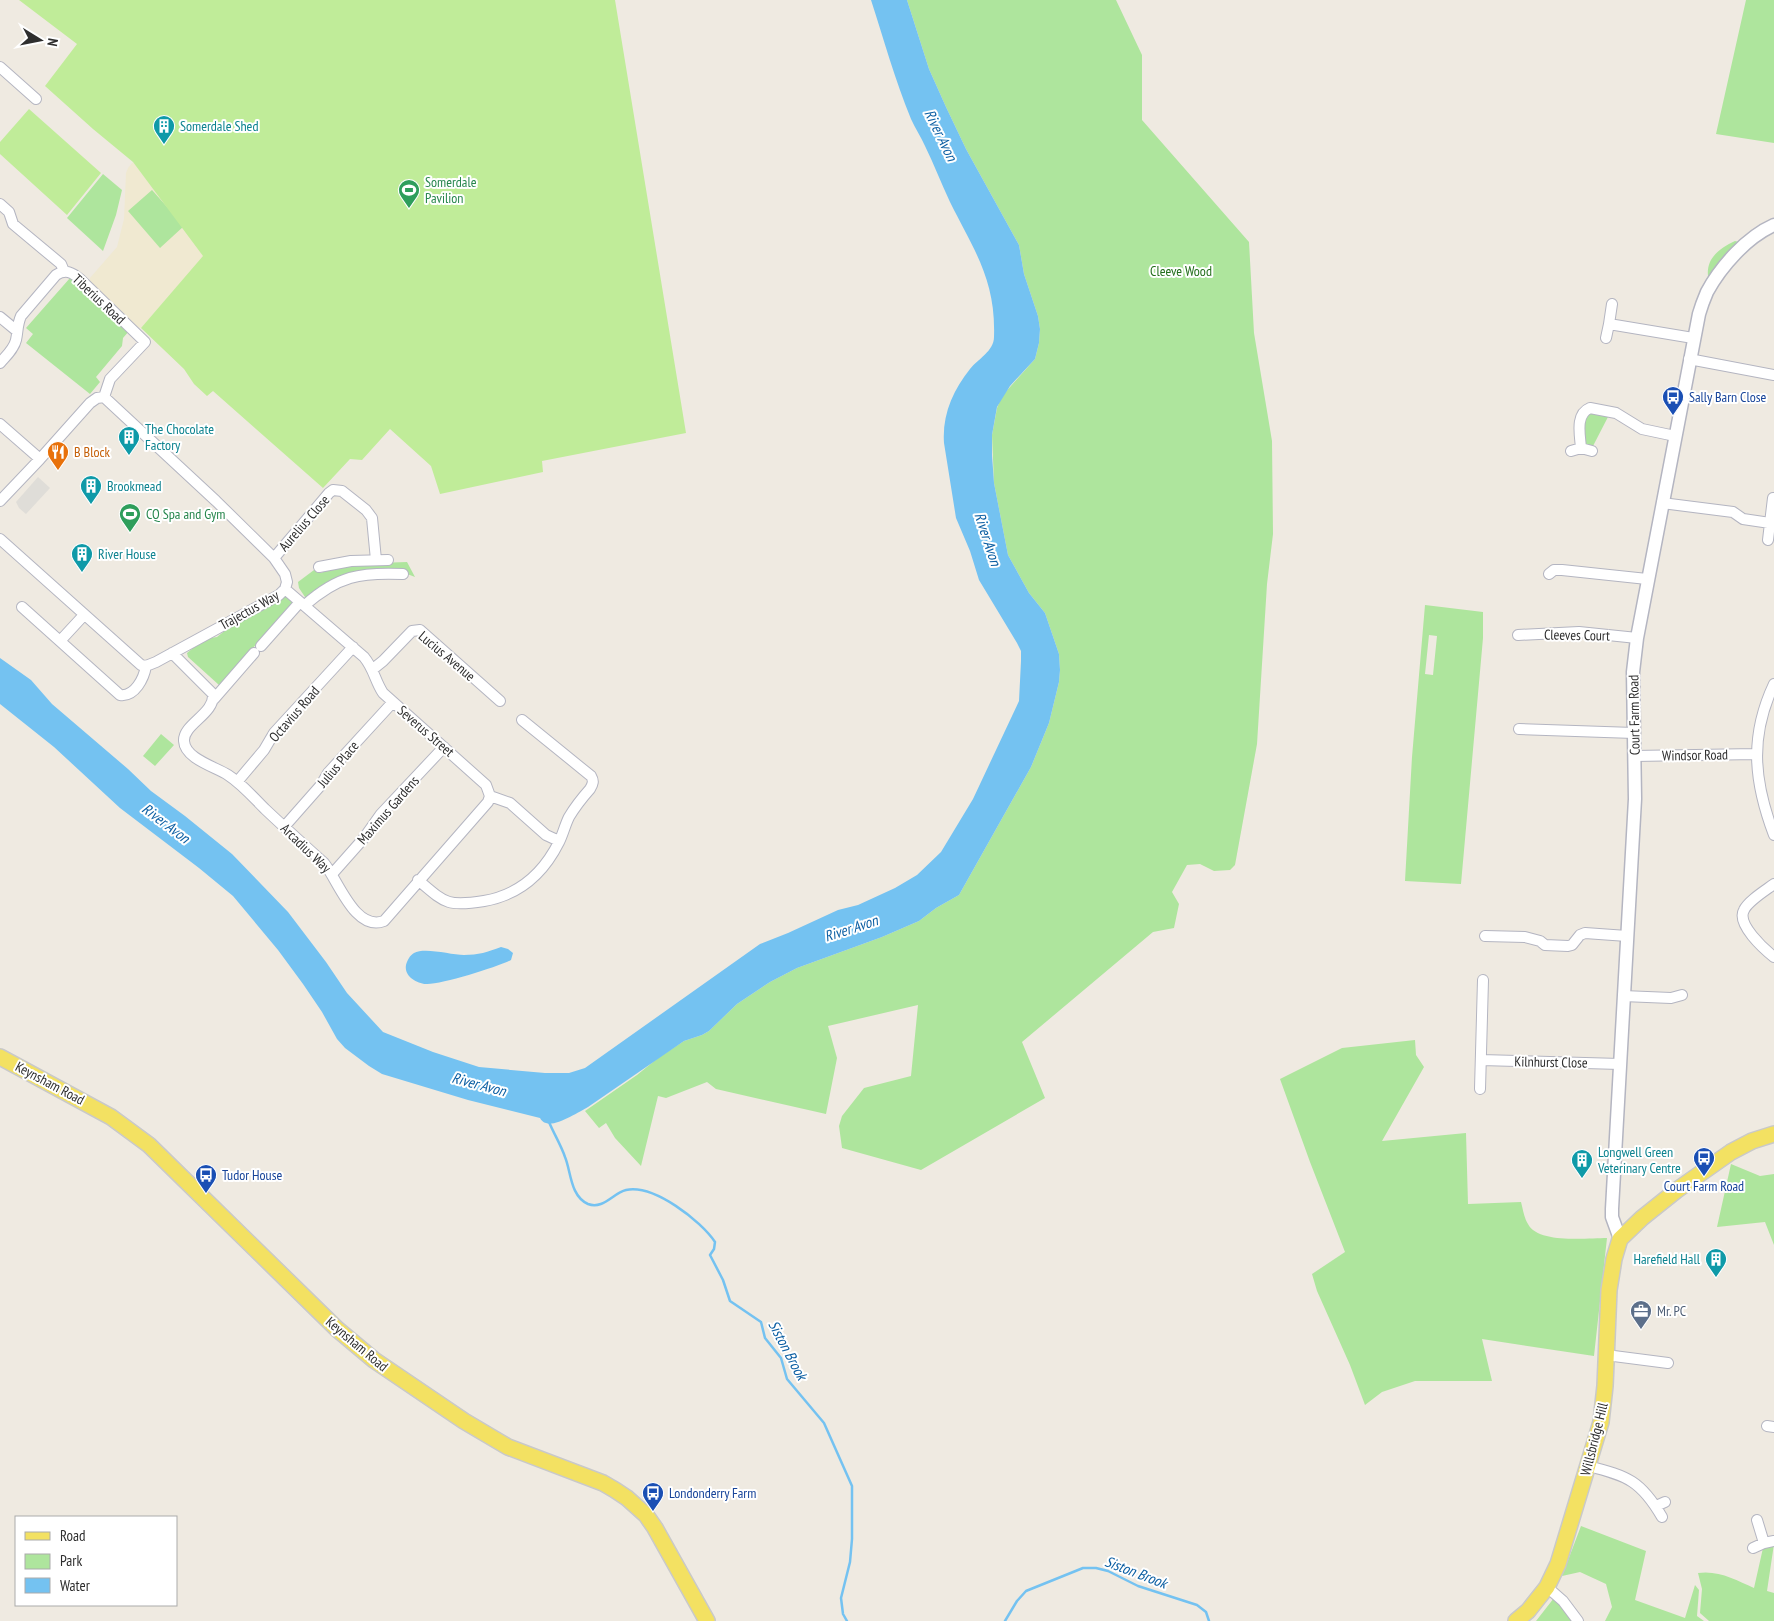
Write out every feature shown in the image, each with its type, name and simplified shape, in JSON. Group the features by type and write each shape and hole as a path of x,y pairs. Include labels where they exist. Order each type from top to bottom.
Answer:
{"main road":[{"name":"Keynsham Road","path":"0,1057 111,1117 149,1144 338,1329 374,1360 403,1381 508,1447 603,1483 627,1498 646,1516 655,1528 707,1621"},
{"path":"1620,1239 1642,1218 1731,1152 1752,1141 1774,1134"},
{"name":"Willsbridge Hill","path":"1516,1621 1528,1611 1547,1587 1561,1556 1588,1466 1603,1410 1606,1324 1611,1272 1620,1239"}],"street":[{"path":"0,67 36,99"},
{"path":"0,204 9,212 14,224 61,264 64,271"},
{"name":"Court Farm Road","path":"1620,1239 1612,1217 1626,936 1636,799 1633,672 1637,638 1698,314 1707,292 1723,268 1742,247 1766,228 1774,225"},
{"name":"Tiberius Road","path":"0,363 14,347 21,316 56,275 64,271 75,274 145,342 110,379 104,397"},
{"path":"1606,338 1612,304"},
{"path":"0,317 17,331"},
{"path":"1609,324 1693,338"},
{"path":"1689,359 1774,374"},
{"path":"0,501 90,403 97,398 104,397"},
{"name":"Trajectus Way","path":"104,397 216,501 274,558 285,574 287,582 285,589 279,595 146,666"},
{"path":"1592,450 1576,450 1580,418 1583,412 1590,408 1616,413 1642,429 1674,436"},
{"path":"0,424 40,459"},
{"name":"Aurelius Close","path":"274,558 329,492 338,490 342,491 366,510 372,518 376,560"},
{"path":"1768,540 1773,498"},
{"path":"1662,503 1733,512 1743,519 1770,523"},
{"path":"0,539 136,662 146,666 143,679 132,692 127,695 120,695 22,607"},
{"path":"319,567 351,561 388,560"},
{"path":"1548,574 1554,570 1562,570 1647,579"},
{"path":"302,603 327,587 343,580 371,573 403,574"},
{"name":"Severus Street","path":"285,589 364,657 373,669 382,693 486,785 490,796"},
{"name":"Arcadius Way","path":"302,603 258,649 188,731 184,737 184,744 187,749 206,766 223,772 237,782 324,863 333,873 337,885 349,904 371,923 377,924 384,921 488,802 490,796"},
{"path":"60,641 84,615"},
{"name":"Lucius Avenue","path":"373,669 412,631 420,630 500,701"},
{"name":"Cleeves Court","path":"1518,635 1579,632 1637,638"},
{"name":"Octavius Road","path":"237,782 264,750 274,733 353,647"},
{"path":"172,653 211,691 214,699"},
{"path":"1773,689 1760,730 1756,754 1758,784 1770,812 1774,835"},
{"name":"Julius Place","path":"284,827 321,785 328,773 393,702"},
{"path":"418,880 446,902 459,904 500,898 512,894 536,874 550,858 570,816 593,784 593,780 591,776 522,720"},
{"path":"1519,729 1634,733"},
{"name":"Maximus Gardens","path":"333,873 364,838 381,814 444,747"},
{"name":"Windsor Road","path":"1634,756 1756,754"},
{"path":"490,796 510,804 546,835 559,841"},
{"path":"1772,960 1751,934 1743,920 1742,913 1745,907 1774,884"},
{"path":"1485,936 1525,937 1540,941 1545,945 1568,946 1572,945 1580,935 1585,933 1626,936"},
{"path":"1480,1089 1483,980"},
{"path":"1623,996 1673,1003 1682,994"},
{"name":"Kilnhurst Close","path":"1481,1060 1620,1064"},
{"path":"1606,1355 1668,1363"},
{"path":"1588,1466 1630,1480 1641,1487 1660,1504 1662,1517"},
{"path":"1753,1548 1769,1542 1757,1520"},
{"path":"1547,1587 1564,1601 1578,1621"}],"shaded area":[{"path":"133,162 204,256 141,328 137,327 90,282 90,278 117,247 124,219 126,173"},
{"path":"38,477 50,488 26,514 19,508 16,502"}],"green space":[{"name":"Somerdale Pavilion","path":"19,0 615,0 686,433 542,461 543,472 440,494 431,466 390,429 362,460 350,459 323,488 213,391 207,396 194,384 184,369 141,328 203,256 133,162 45,86 77,44"},
{"name":"Cleeve Wood","path":"907,0 1116,0 1142,55 1142,120 1249,242 1254,333 1272,441 1273,534 1267,584 1257,744 1235,865 1230,870 1214,871 1200,864 1187,865 1172,892 1179,904 1174,928 1153,932 1022,1042 1045,1098 921,1170 842,1148 839,1126 842,1116 864,1088 911,1076 918,1005 828,1026 837,1058 826,1114 716,1089 707,1082 666,1098 658,1096 641,1166 615,1138 606,1123 599,1128 585,1111 684,1041 709,1031 737,1004 770,982 797,968 882,937 919,921 936,908 959,895 1031,767 1049,723 1059,682 1059,654 1045,613 1029,593 1008,555 994,483 992,435 997,408 1002,396 1035,359 1040,329 1038,316 1024,274 1019,245 966,149 946,107 929,69"},
{"path":"1746,0 1774,0 1774,143 1716,134"},
{"path":"29,109 101,173 67,215 0,154 0,142"},
{"path":"103,174 122,190 116,215 103,251 67,218"},
{"path":"152,190 184,226 160,248 128,211"},
{"path":"1735,241 1739,242 1711,277 1708,276 1709,264 1715,254"},
{"path":"70,278 129,331 123,338 122,346 96,377 100,382 90,394 26,343 33,334 26,328"},
{"path":"1588,413 1609,415 1593,446 1586,445 1584,441 1584,417"},
{"path":"407,562 415,577 397,570 368,572 307,600 299,588 298,582 318,567 320,573 349,564"},
{"path":"284,595 294,603 219,685 188,657 187,653 204,639 217,637 227,629 238,624 233,623"},
{"path":"1425,605 1483,612 1483,638 1461,884 1405,881 1412,757","holes":["1429,635 1437,636 1433,675 1425,674"]},
{"path":"161,734 174,745 155,766 143,756"},
{"path":"1415,1040 1416,1055 1424,1067 1382,1141 1466,1133 1468,1204 1521,1202 1528,1224 1533,1230 1542,1235 1576,1239 1607,1238 1594,1356 1482,1339 1492,1381 1415,1381 1382,1392 1365,1405 1350,1365 1317,1291 1312,1274 1345,1252 1280,1079 1342,1048"},
{"path":"1731,1164 1760,1176 1774,1174 1774,1245 1765,1222 1717,1227"},
{"path":"1581,1526 1646,1551 1635,1600 1685,1618 1695,1585 1699,1590 1697,1616 1704,1621 1605,1621 1612,1607 1606,1584 1580,1572 1562,1576"},
{"path":"1774,1544 1767,1591 1774,1593 1774,1621 1709,1621 1700,1613 1702,1589 1698,1573 1720,1574 1754,1588 1763,1548"},
{"path":"1554,1598 1582,1621 1536,1621"}],"water":[{"name":"River Avon","path":"871,0 907,0 929,69 946,107 966,149 1019,245 1024,274 1038,316 1040,329 1035,359 1010,386 997,407 992,435 994,483 1008,555 1029,593 1045,613 1059,654 1059,682 1049,723 1031,767 959,895 936,908 919,921 882,937 797,968 770,982 737,1004 709,1031 684,1041 588,1107 567,1118 555,1123 545,1123 540,1118 468,1100 382,1074 345,1048 337,1039 303,984 278,950 233,896 120,808 54,747 0,704 0,658 31,680 52,704 151,791 232,854 288,912 347,993 383,1032 433,1052 479,1067 545,1073 569,1073 585,1068 760,944 838,910 858,905 895,888 917,875 941,852 973,799 1019,701 1021,651 979,580 970,551 956,518 944,443 947,413 958,385 970,369 989,351 993,342 994,317 991,299 982,266 911,119"},
{"path":"501,947 513,953 511,960 482,971 443,982 426,984 418,982 409,976 406,969 406,963 410,957 419,951 469,955"}],"waterway":[{"name":"Siston Brook","path":"549,1122 567,1163 574,1189 582,1200 588,1204 598,1205 626,1190 650,1193 676,1206 708,1233 715,1242 714,1249 710,1255 723,1280 730,1301 761,1322 765,1338 781,1358 787,1379 824,1423 852,1486 850,1562 841,1598 843,1614 847,1621"},
{"name":"Siston Brook","path":"1005,1621 1017,1601 1026,1591 1083,1568 1096,1568 1108,1571 1138,1586 1197,1605 1206,1612 1209,1621"}],"place":[{"name":"Somerdale Shed","path":"164,145"},
{"name":"Somerdale Pavilion","path":"409,209"},
{"name":"Sally Barn Close","path":"1673,416"},
{"name":"The Chocolate Factory","path":"129,456"},
{"name":"B Block","path":"58,471"},
{"name":"Brookmead","path":"91,505"},
{"name":"CQ Spa and Gym","path":"130,533"},
{"name":"River House","path":"82,573"},
{"name":"Court Farm Road","path":"1704,1177"},
{"name":"Longwell Green Veterinary Centre","path":"1582,1179"},
{"name":"Tudor House","path":"206,1194"},
{"name":"Harefield Hall","path":"1716,1278"},
{"name":"Mr. PC","path":"1641,1330"},
{"name":"Londonderry Farm","path":"653,1512"}]}
